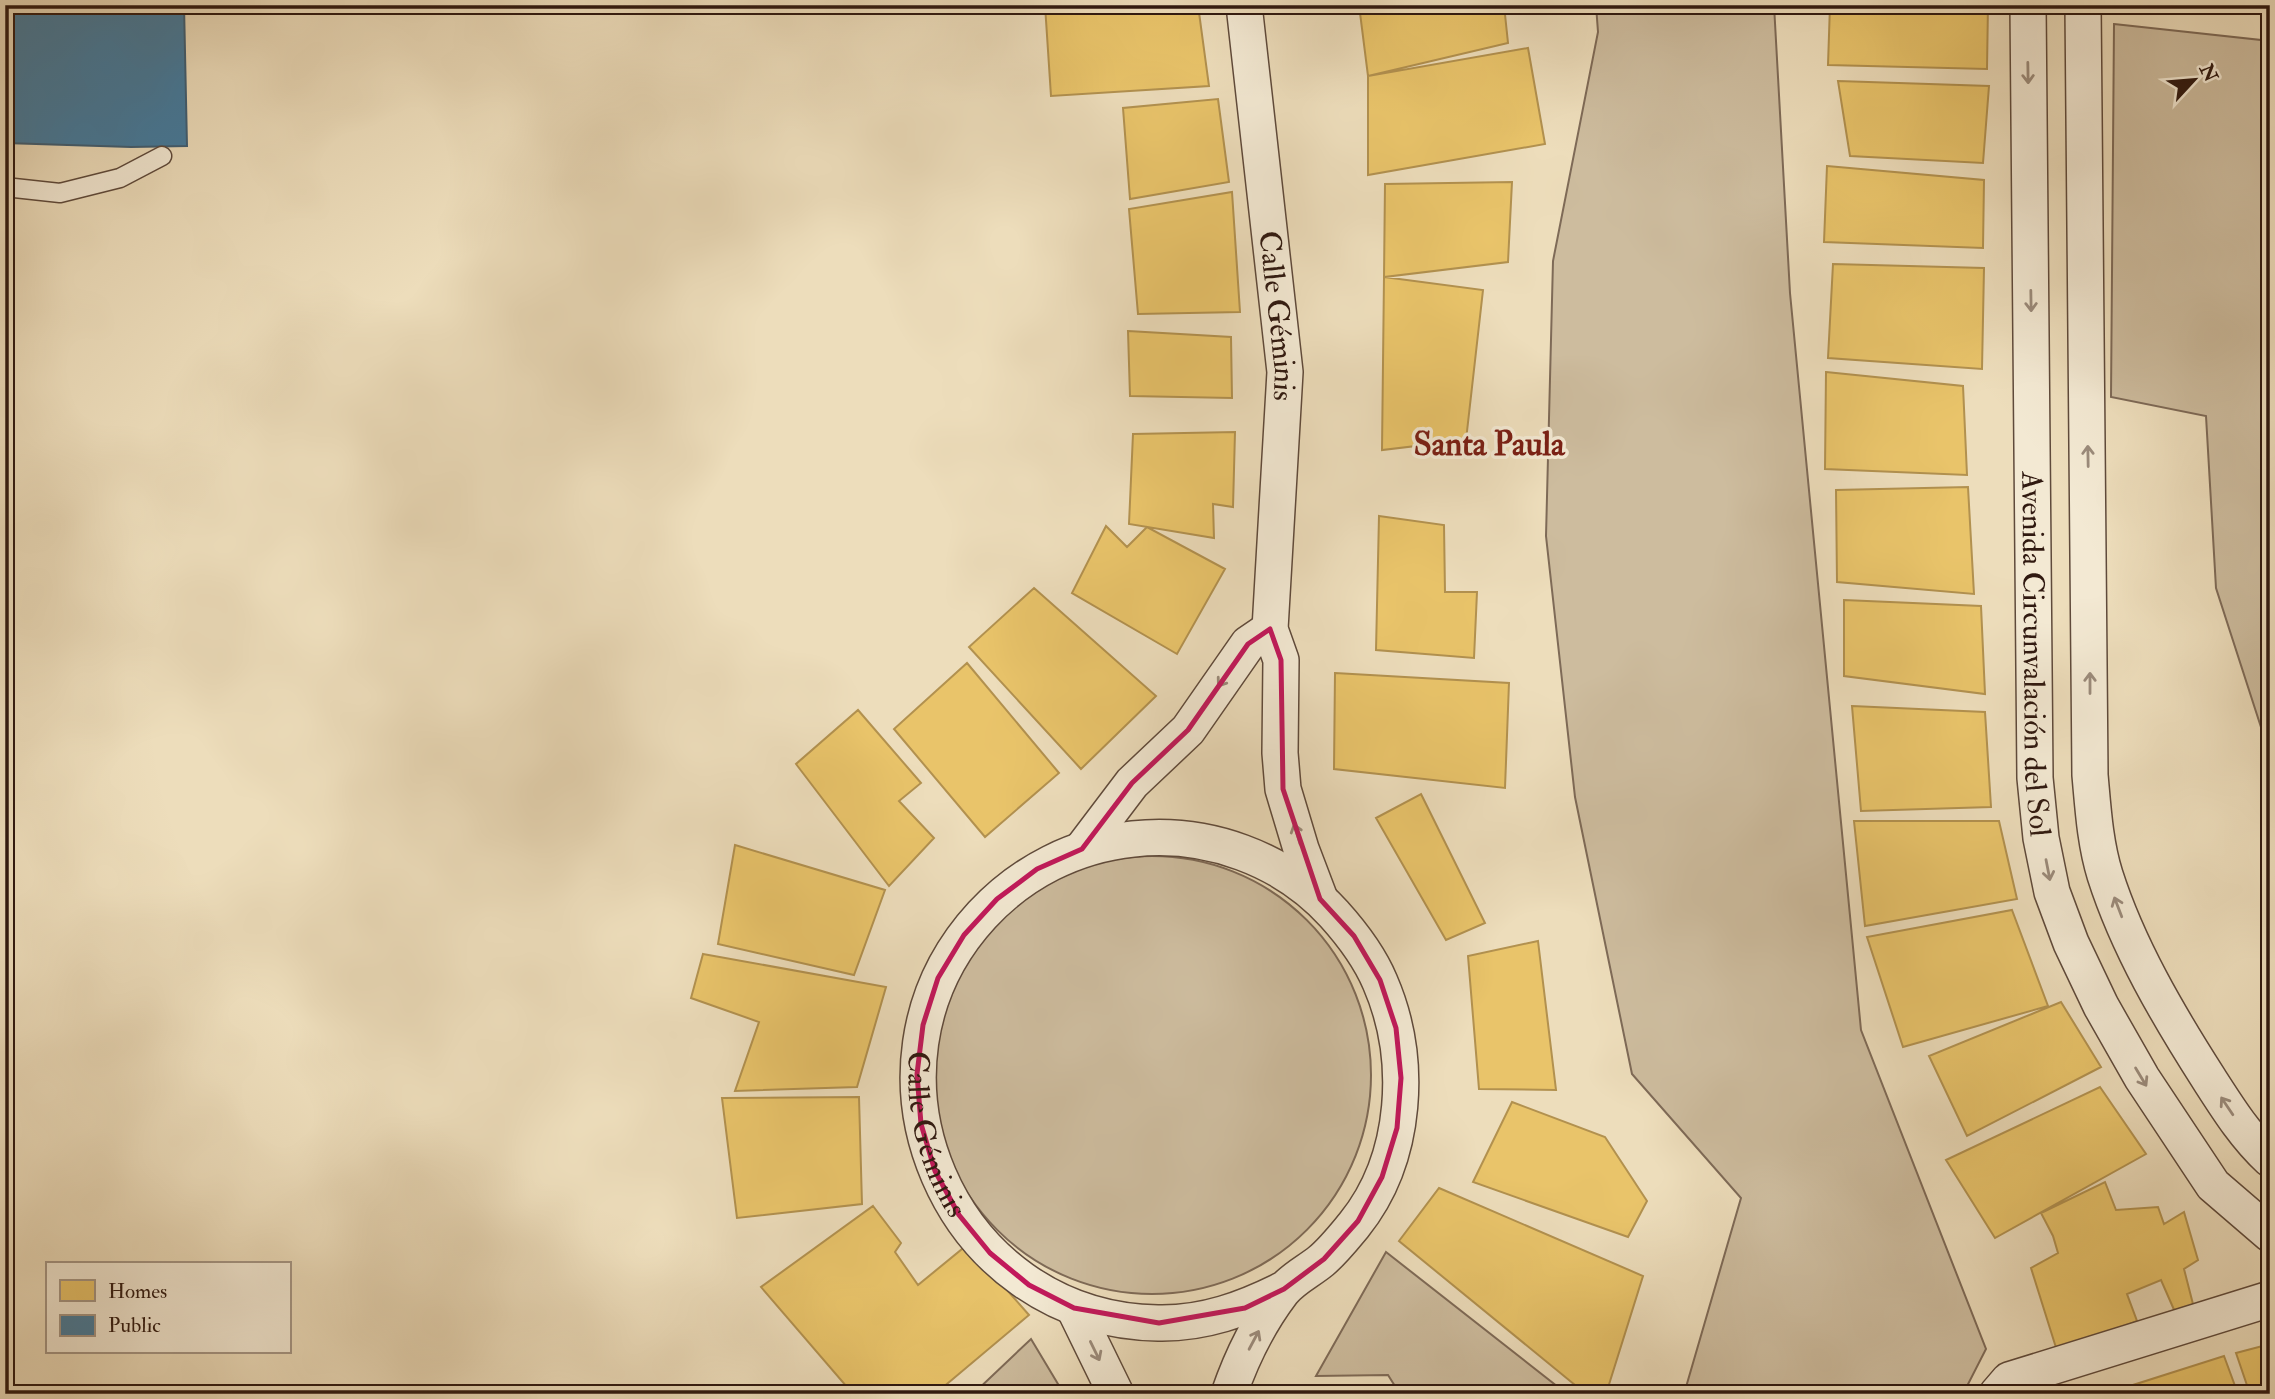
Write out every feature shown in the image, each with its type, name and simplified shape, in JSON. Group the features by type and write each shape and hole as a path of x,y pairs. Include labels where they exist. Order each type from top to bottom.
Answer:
{"street":[{"name":"Calle Géminis","path":"1244,5 1284,372 1270,629 1281,660 1280,753 1283,789 1301,849 1320,898"},
{"name":"Avenida Circunvalación del Sol","path":"2028,5 2035,778 2041,838 2052,892 2071,943 2101,1006 2142,1079 2213,1185 2270,1234"},
{"name":"Avenida Circunvalación del Sol","path":"2083,5 2090,775 2095,829 2105,874 2122,919 2149,976 2223,1100 2252,1143 2270,1159"},
{"name":"Calle Géminis","path":"1082,849 1132,783 1188,730 1248,644 1270,629"},
{"name":"Calle Géminis","path":"1154,837 1190,839 1226,846 1260,859 1320,898 1354,936 1380,980 1395,1028 1401,1078 1397,1128 1382,1177 1357,1221 1324,1259 1284,1289 1245,1308 1202,1320 1159,1323 1116,1319 1074,1307 1029,1285 990,1254 958,1215 935,1171 921,1124 916,1074 923,1025 938,978 964,935 997,898 1037,869 1082,849 1118,840 1154,837"},
{"name":"Calle Géminis","path":"1229,1394 1255,1336 1284,1289"},
{"path":"1997,1394 2009,1380 2270,1299"},
{"path":"1074,1307 1116,1394"}],"lane":[{"path":"5,187 61,193 120,178 162,156"}],"highlighted area":[{"path":"1270,629 1281,660 1283,789 1320,899 1354,936 1380,980 1396,1028 1401,1078 1397,1128 1382,1177 1358,1221 1324,1259 1284,1289 1245,1308 1159,1323 1074,1308 1029,1285 990,1253 959,1215 935,1171 921,1124 917,1074 923,1025 938,978 964,935 997,899 1037,869 1082,849 1132,783 1188,730 1248,644"}],"shaded area":[{"path":"1596,5 1774,5 1790,293 1861,1030 1986,1349 1963,1394 1684,1394 1741,1198 1632,1074 1575,797 1546,536 1553,261 1598,32"},
{"path":"2114,24 2270,41 2270,755 2216,588 2206,416 2111,397"},
{"path":"1152,856 1195,860 1236,872 1274,893 1307,920 1334,953 1355,991 1367,1032 1371,1075 1367,1118 1355,1159 1334,1197 1307,1230 1274,1257 1236,1278 1195,1290 1152,1294 1109,1290 1068,1278 1030,1257 997,1230 970,1197 949,1159 937,1118 933,1075 937,1032 949,991 970,953 997,920 1030,893 1068,872 1109,860"},
{"path":"1386,1252 1567,1394 1400,1394 1388,1375 1316,1376"},
{"path":"1031,1339 1064,1394 973,1394"}],"building: Homes":[{"path":"1045,5 1198,5 1209,86 1051,96"},
{"path":"1359,5 1504,5 1508,43 1368,76"},
{"path":"1830,5 1988,5 1987,69 1828,65"},
{"path":"1528,48 1545,144 1368,175 1368,76"},
{"path":"1838,81 1989,86 1983,163 1850,156"},
{"path":"1218,99 1229,182 1130,199 1123,108"},
{"path":"1827,166 1984,180 1983,248 1824,242"},
{"path":"1512,182 1508,262 1384,277 1385,184"},
{"path":"1232,192 1240,312 1138,314 1129,209"},
{"path":"1833,264 1984,268 1982,369 1828,358"},
{"path":"1384,277 1483,290 1466,440 1382,450"},
{"path":"1128,331 1231,337 1232,398 1130,396"},
{"path":"1826,372 1963,386 1967,475 1825,469"},
{"path":"1235,432 1233,507 1213,504 1214,538 1129,524 1133,434"},
{"path":"1968,487 1974,594 1837,582 1836,490"},
{"path":"1379,516 1444,525 1445,592 1477,592 1474,658 1376,650"},
{"path":"1106,526 1127,547 1147,527 1225,569 1177,654 1072,593"},
{"path":"1034,588 1156,696 1081,769 969,647"},
{"path":"1844,600 1981,606 1985,694 1844,676"},
{"path":"967,663 1059,773 985,837 894,729"},
{"path":"1335,673 1509,683 1505,788 1334,769"},
{"path":"1852,706 1985,712 1991,807 1861,811"},
{"path":"858,710 921,783 899,801 934,838 889,886 796,764"},
{"path":"1421,794 1485,923 1446,940 1376,818"},
{"path":"1854,821 1999,821 2017,899 1865,926"},
{"path":"735,845 885,890 854,975 718,944"},
{"path":"2012,910 2048,1006 1903,1047 1867,937"},
{"path":"1538,941 1556,1090 1479,1089 1468,956"},
{"path":"703,954 886,987 857,1087 735,1091 759,1022 691,998"},
{"path":"2061,1002 2101,1067 1967,1136 1929,1056"},
{"path":"2100,1087 2146,1154 1995,1238 1946,1160"},
{"path":"859,1097 862,1204 737,1218 722,1098"},
{"path":"1512,1102 1605,1137 1647,1201 1628,1237 1473,1182"},
{"path":"2105,1182 2116,1210 2158,1207 2164,1224 2184,1212 2198,1260 2184,1269 2194,1308 2175,1312 2161,1280 2127,1294 2137,1321 2058,1354 2031,1268 2058,1253 2041,1213"},
{"path":"1439,1188 1643,1276 1606,1394 1586,1394 1399,1241"},
{"path":"873,1206 901,1243 895,1252 918,1285 967,1245 1029,1315 935,1394 853,1394 761,1287"},
{"path":"2270,1344 2270,1394 2250,1394 2236,1353"},
{"path":"2224,1356 2238,1394 2136,1394 2133,1385"},
{"path":"2133,1385 2136,1394 2097,1394"}],"building: Public":[{"path":"5,5 184,5 187,146 5,143"}],"district":[{"name":"Santa Paula","path":"1489,443"}]}
